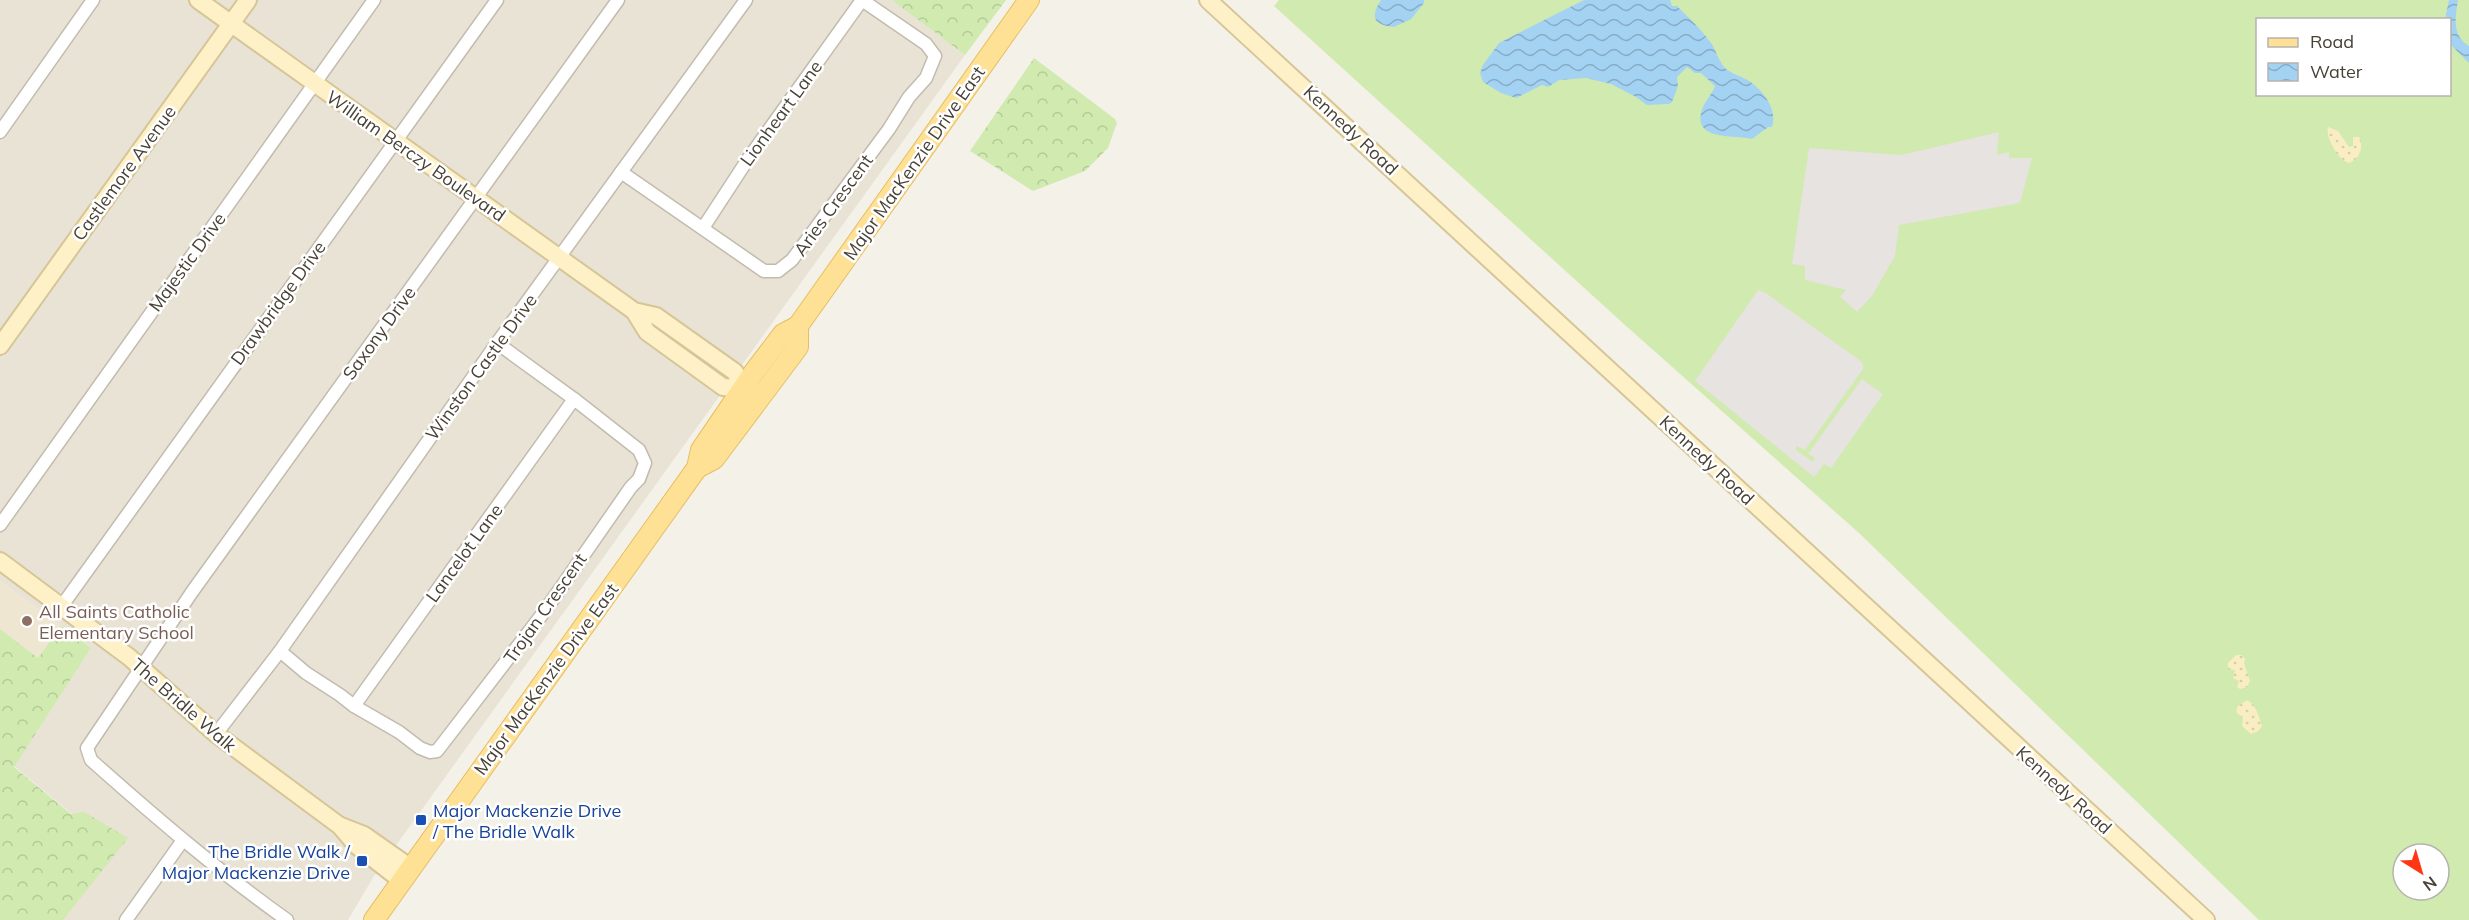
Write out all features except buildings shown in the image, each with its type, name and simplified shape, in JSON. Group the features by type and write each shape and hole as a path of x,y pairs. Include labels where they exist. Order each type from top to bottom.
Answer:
{"main road":[{"name":"Major MacKenzie Drive East","path":"374,920 697,468 701,450 743,389 783,334 798,326 1029,0"},
{"name":"Major MacKenzie Drive East","path":"697,468 714,459 798,347 798,326"}],"street":[{"path":"0,132 93,0"},
{"name":"William Berczy Boulevard","path":"198,0 634,312 656,316 735,372 743,389"},
{"name":"Castlemore Avenue","path":"0,346 248,0"},
{"name":"Majestic Drive","path":"0,525 374,0"},
{"name":"Drawbridge Drive","path":"61,607 497,0"},
{"name":"Saxony Drive","path":"183,840 96,765 88,754 90,743 141,667 618,0"},
{"name":"Winston Castle Drive","path":"216,734 280,651 497,344 746,0"},
{"name":"Aries Crescent","path":"621,172 764,271 778,271 792,260 889,129 909,97 926,78 934,63 935,56 931,49 862,0"},
{"name":"Lionheart Lane","path":"703,228 748,159 862,0"},
{"name":"Kennedy Road","path":"1209,0 2206,920"},
{"name":"Trojan Crescent","path":"280,651 306,673 340,694 354,706 399,732 420,748 430,752 437,751 544,612 594,537 639,479 645,463 639,450 574,399 497,344"},
{"name":"Lancelot Lane","path":"354,706 574,399"},
{"name":"The Bridle Walk","path":"0,561 141,667 216,734 340,826 357,846 406,875"},
{"path":"126,920 183,840 241,887 287,920"}],"shaded area":[{"path":"0,0 893,0 965,55 374,876 348,920 60,920 112,847 14,766 91,648 0,581"},
{"path":"1999,132 1997,155 2009,152 2009,158 2032,158 2020,203 1899,225 1895,256 1872,296 1857,312 1840,297 1846,290 1805,280 1805,266 1792,264 1809,148 1901,155"},
{"path":"1758,290 1766,293 1862,362 1863,365 1863,369 1805,450 1796,446 1796,450 1813,462 1815,458 1808,454 1862,379 1883,394 1831,468 1824,464 1814,477 1695,381"},
{"name":"All Saints Catholic Elementary School","path":"0,581 61,626 38,658 0,629"}],"green space":[{"path":"892,0 1006,0 965,55"},
{"path":"1279,0 2469,0 2469,920 2259,920 1859,533 1625,325 1274,6"},
{"path":"1034,58 1115,119 1117,123 1108,148 1085,171 1033,191 970,151"},
{"path":"61,626 91,648 14,767 71,814 84,812 128,838 63,920 0,920 0,629 38,658"}],"sand":[{"path":"2328,127 2338,131 2349,147 2353,146 2353,137 2359,137 2361,149 2356,159 2349,163 2341,158 2330,142"},
{"path":"2236,655 2242,655 2245,659 2244,663 2250,681 2247,687 2240,689 2237,687 2239,681 2233,678 2235,670 2228,669 2228,663"},
{"path":"2247,700 2255,708 2262,726 2251,734 2242,726 2243,718 2236,712 2237,707"}],"water":[{"path":"1381,0 1424,0 1424,3 1411,19 1394,27 1382,24 1376,19 1375,11"},
{"path":"1584,0 1670,0 1672,6 1677,6 1707,38 1725,68 1749,81 1764,95 1773,114 1772,127 1768,127 1752,139 1725,136 1708,131 1702,126 1700,118 1703,107 1715,86 1701,73 1695,73 1687,67 1677,77 1678,86 1669,104 1647,105 1611,84 1586,78 1559,80 1548,87 1542,85 1516,98 1501,93 1483,82 1480,73 1483,65 1499,43"},
{"path":"2449,0 2458,0 2457,32 2469,46 2469,63 2451,45 2451,18 2445,18"}],"place":[{"name":"All Saints Catholic Elementary School","path":"27,621"},
{"name":"Major Mackenzie Drive / The Bridle Walk","path":"421,820"},
{"name":"The Bridle Walk / Major Mackenzie Drive","path":"362,861"}]}
